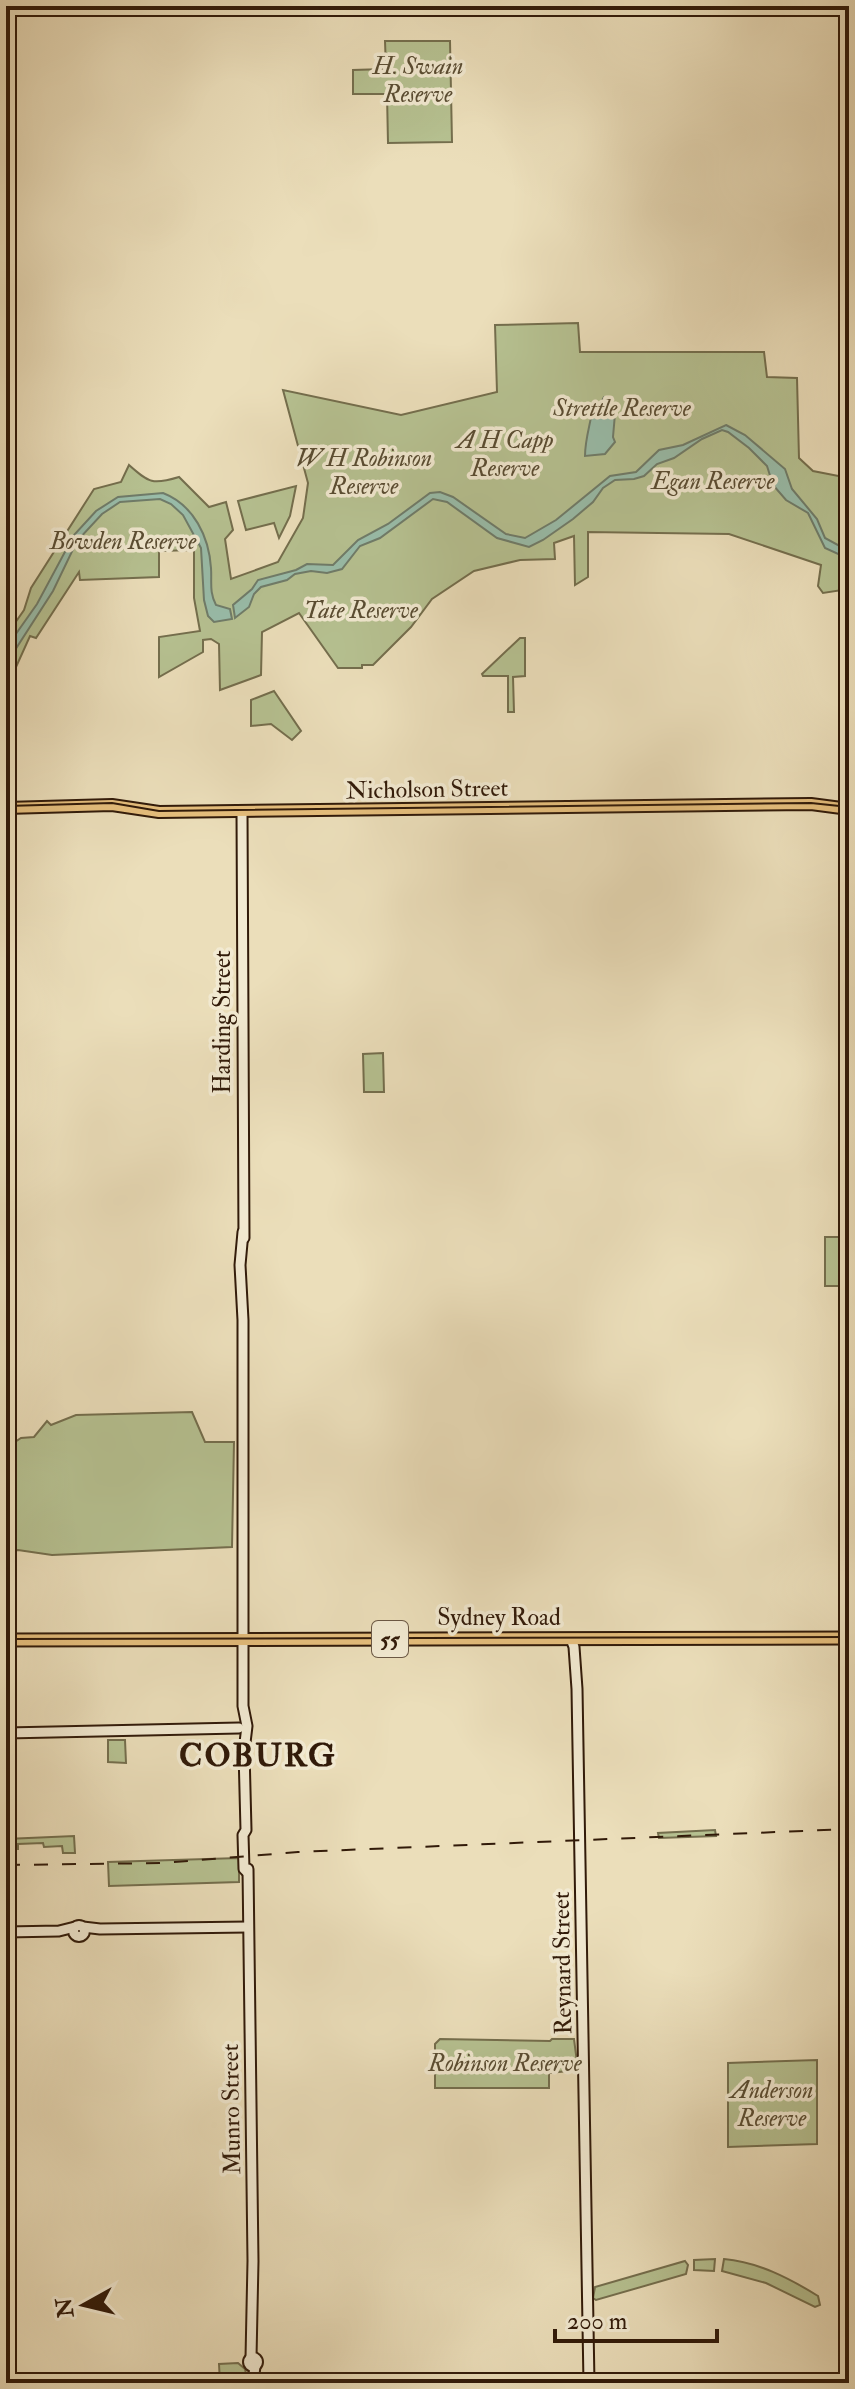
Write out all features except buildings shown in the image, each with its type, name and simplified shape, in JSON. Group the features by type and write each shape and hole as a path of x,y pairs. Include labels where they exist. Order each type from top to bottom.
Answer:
{"highway":[{"name":"Sydney Road","path":"6,1640 849,1638"}],"main road":[{"name":"Nicholson Street","path":"6,808 112,805 159,812 811,804 849,809"}],"street":[{"path":"6,6 17,6"},
{"name":"Harding Street","path":"242,811 243,1232 240,1259 243,1640"},
{"name":"Reynard Street","path":"571,1639 577,1686 589,2383"},
{"name":"Munro Street","path":"243,1640 240,1726 248,1851 253,2382"},
{"path":"6,1733 240,1726"},
{"path":"222,1928 244,1918 247,1895"},
{"path":"6,1932 248,1927"}],"green space":[{"name":"H. Swain Reserve","path":"385,41 450,41 452,142 388,143 387,94 353,94 353,70 386,69"},
{"path":"578,323 580,352 764,352 767,377 797,378 799,458 813,471 849,478 849,589 823,593 818,586 821,565 729,534 588,532 588,577 575,585 574,536 554,543 555,559 520,560 474,571 432,599 411,627 373,665 362,665 362,668 338,668 299,613 262,632 261,675 220,690 219,644 211,639 203,640 203,652 159,677 159,637 200,631 194,598 194,550 159,551 159,577 80,580 79,572 36,638 30,636 12,676 6,682 6,627 15,623 24,610 31,588 94,489 121,482 129,465 152,481 179,477 209,507 226,502 233,530 225,539 231,579 278,562 303,518 308,483 283,390 401,415 497,392 495,325"},
{"path":"296,486 290,516 279,538 274,523 246,530 238,501"},
{"path":"520,638 525,638 525,676 513,677 514,712 508,712 508,676 482,674"},
{"path":"274,691 301,731 292,740 271,724 251,726 251,700"},
{"path":"383,1053 384,1092 364,1092 363,1054"},
{"path":"825,1237 846,1237 846,1286 825,1286"},
{"path":"192,1412 205,1442 234,1442 232,1547 52,1555 18,1550 6,1552 6,1448 21,1438 34,1437 47,1421 51,1425 76,1415"},
{"path":"108,1740 125,1740 126,1763 108,1762"},
{"path":"715,1830 716,1836 659,1838 658,1833"},
{"path":"74,1836 75,1853 63,1853 62,1846 44,1847 43,1843 18,1844 18,1849 6,1849 6,1839"},
{"path":"239,1858 239,1882 109,1886 108,1862"},
{"name":"Robinson Reserve","path":"440,2039 574,2039 578,2070 549,2073 549,2088 435,2088 435,2044"},
{"name":"Anderson Reserve","path":"817,2060 817,2144 728,2147 728,2063"},
{"path":"715,2259 714,2271 694,2270 694,2260"},
{"path":"724,2259 761,2267 784,2277 818,2296 820,2305 815,2307 766,2283 722,2271"},
{"path":"685,2261 688,2265 686,2274 596,2300 593,2298 595,2287"},
{"path":"238,2363 245,2369 248,2383 220,2383 219,2364"}],"shaded area":[{"path":"604,397 608,397 608,408 615,414 615,442 605,454 585,456 593,405 600,404"},
{"path":"726,425 745,435 785,469 792,489 817,519 825,538 849,551 849,559 825,548 808,513 786,500 773,485 767,466 749,448 722,430 674,458 657,464 644,476 615,480 573,519 529,547 497,538 447,502 433,499 380,538 360,546 342,569 295,574 287,580 261,587 254,594 249,607 235,618 233,605 258,580 307,564 333,565 358,540 388,524 430,493 440,492 453,497 506,534 525,538 556,520 610,476 636,472 659,450 683,445"},
{"path":"163,493 183,505 198,523 210,556 214,600 216,605 230,609 232,619 214,622 208,616 201,548 183,515 160,499 120,502 102,514 77,541 53,591 6,664 6,648 37,604 74,535 96,511 118,497"}],"tram line":[{"path":"6,7 136,6"},
{"path":"6,806 112,803 159,811 811,803 849,807"},
{"path":"6,1639 849,1637"}],"railway":[{"path":"6,1865 162,1863 298,1852 849,1829"}],"district":[{"name":"COBURG","path":"258,1755"}],"park label":[{"name":"Strettle Reserve","path":"622,408"},
{"name":"A H Capp Reserve","path":"505,454"},
{"name":"W H Robinson Reserve","path":"364,472"},
{"name":"Egan Reserve","path":"713,481"},
{"name":"Bowden Reserve","path":"123,541"},
{"name":"Tate Reserve","path":"361,610"}]}
